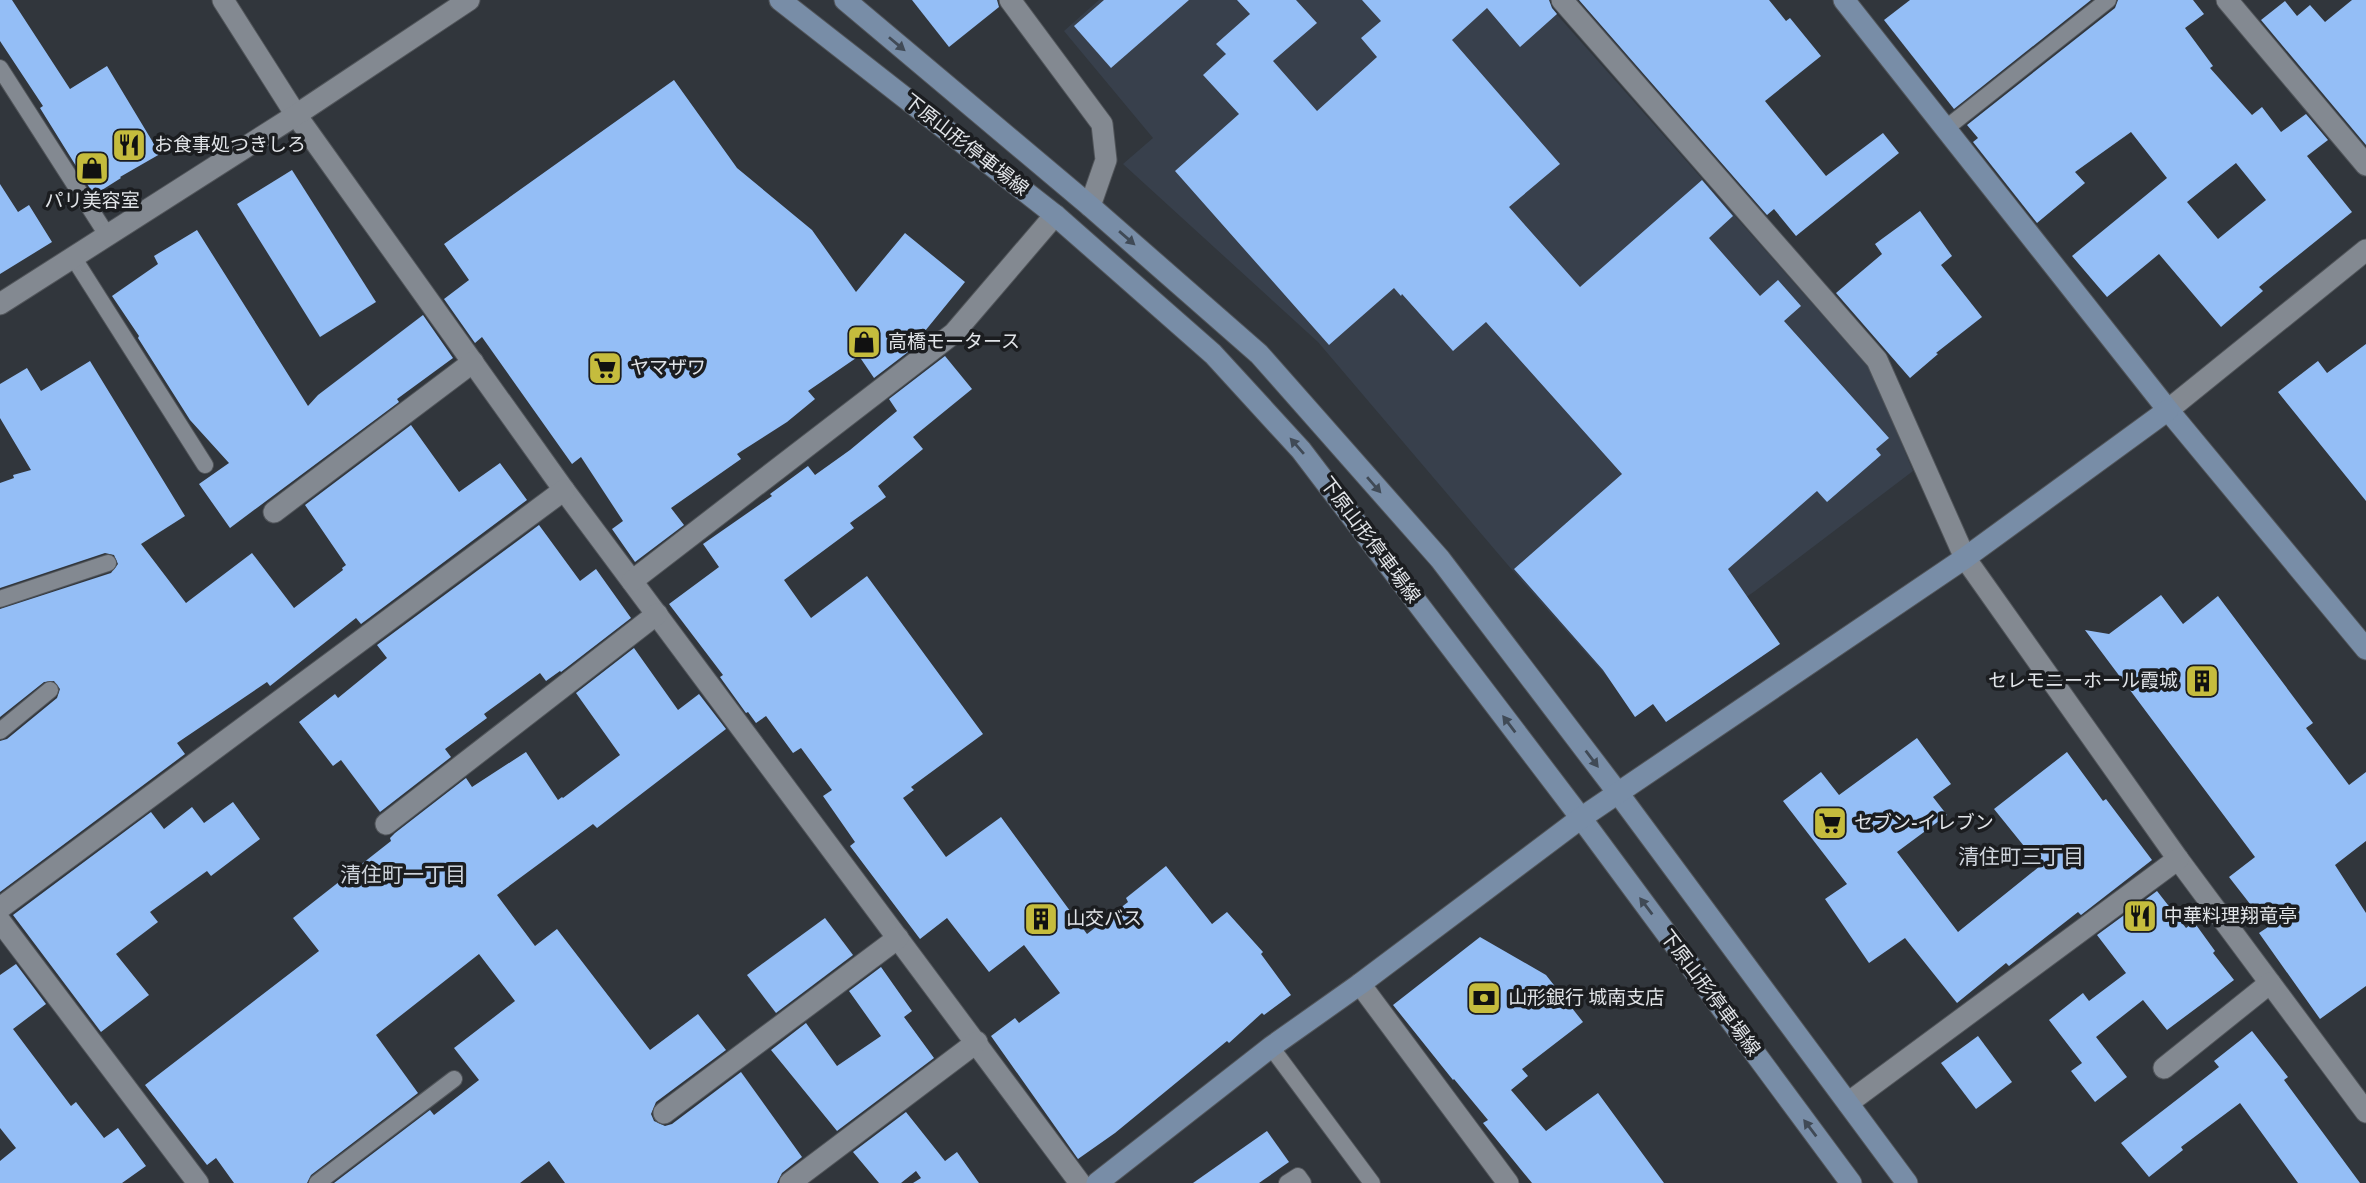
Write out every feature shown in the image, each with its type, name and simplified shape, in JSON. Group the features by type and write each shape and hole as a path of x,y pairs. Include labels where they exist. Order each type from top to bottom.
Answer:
{"main road":[{"name":"下原山形停車場線","path":"780,0 1055,215 1213,354 1301,450 1581,818 1851,1183"},
{"name":"下原山形停車場線","path":"845,0 1090,206 1259,354 1440,559 1618,793 1907,1183"},
{"path":"1844,0 2168,410 2366,649"},
{"path":"1097,1183 1271,1047 1360,984 1581,818 1965,558 2168,410"}],"street":[{"path":"223,0 296,115 564,490 1080,1183"},
{"path":"0,304 296,115 469,0"},
{"path":"1010,0 1102,124 1106,160 1090,206"},
{"path":"1562,0 1877,360 1965,558 2178,859 2366,1112"},
{"path":"2231,1 2366,164"},
{"path":"632,581 954,333 1055,215"},
{"path":"2168,410 2366,250"},
{"path":"274,512 473,362"},
{"path":"0,908 564,490"},
{"path":"386,824 657,614"},
{"path":"1848,1103 2178,859"},
{"path":"0,921 198,1183"},
{"path":"664,1113 898,938"},
{"path":"2164,1068 2270,983"},
{"path":"1360,984 1508,1183"},
{"path":"790,1183 977,1042"}],"lane":[{"path":"1945,129 2108,0"},
{"path":"0,68 107,235"},
{"path":"73,257 205,465"},
{"path":"0,598 108,563"},
{"path":"0,732 50,690"},
{"path":"1271,1047 1372,1183"},
{"path":"317,1183 454,1079"},
{"path":"1287,1183 1298,1176 1303,1183"}],"shaded area":[{"path":"1099,0 1544,0 1871,370 1913,471 1755,591 1617,688 1507,564 1318,342 1123,164 1153,138 1064,31"}],"building":[{"path":"0,0 12,0 70,89 107,66 160,154 94,195 40,108 43,106 0,41"},
{"path":"912,0 997,0 999,7 949,47"},
{"path":"1104,0 1189,0 1111,68 1074,26"},
{"path":"1237,0 1296,0 1317,23 1273,61 1317,111 1377,57 1361,38 1381,21 1362,0 1549,0 1557,14 1520,47 1487,8 1452,40 1560,164 1509,207 1580,287 1702,180 1733,216 1709,238 1760,296 1778,280 1801,306 1784,321 1889,438 1876,449 1881,455 1827,502 1817,491 1728,569 1780,644 1666,722 1653,704 1635,717 1603,670 1514,569 1622,474 1486,322 1453,351 1394,288 1329,345 1175,171 1239,114 1203,75 1226,54 1216,44 1250,14"},
{"path":"1579,0 1769,0 1786,21 1790,18 1821,56 1765,101 1826,176 1883,133 1899,153 1796,236 1774,209 1767,215"},
{"path":"1910,0 2091,0 1954,109 1884,20"},
{"path":"2118,0 2193,0 2204,14 2185,28 2213,66 2210,68 2252,115 2262,107 2281,132 2306,114 2328,140 2307,156 2352,212 2259,287 2263,291 2221,327 2159,254 2107,297 2072,256 2167,178 2131,132 2075,172 2085,183 2037,223 1973,142 1978,138 1967,125 2115,8","holes":["2236,163 2266,200 2218,239 2187,202"]},
{"path":"2352,0 2366,0 2366,145 2261,20 2285,1 2297,16 2310,5 2325,22"},
{"name":"ヤマザワ","path":"674,80 737,168 812,230 856,292 905,233 965,282 925,331 929,336 874,378 859,356 808,391 815,399 787,422 737,454 741,459 671,508 684,525 635,562 612,529 623,521 581,457 572,464 482,337 475,343 444,299 469,280 444,244"},
{"path":"292,170 376,302 320,337 237,204"},
{"path":"0,184 18,212 29,205 52,242 0,274"},
{"path":"1920,211 1952,256 1941,265 1982,317 1936,353 1938,354 1910,378 1836,293 1882,254 1875,244"},
{"path":"197,230 308,406 318,395 423,315 453,358 397,399 399,402 230,528 199,484 229,463 190,420 112,296 158,264 154,256"},
{"path":"2366,344 2366,501 2278,392 2318,361 2327,373"},
{"path":"945,356 972,389 913,437 923,449 878,486 886,497 850,523 854,528 784,580 811,618 867,576 983,734 911,787 914,790 903,798 946,857 1001,817 1087,934 1128,902 1126,898 1166,866 1212,924 1227,912 1263,952 1261,954 1291,995 1264,1015 1262,1013 1229,1043 1227,1041 1115,1133 1078,1159 991,1036 1015,1018 1019,1023 1060,993 1024,945 989,972 947,918 920,939 850,846 855,842 823,796 832,790 801,748 793,753 766,716 756,723 748,712 746,713 720,677 723,675 669,604 719,567 703,544 772,496 770,494 808,466 815,475 850,450 897,411 889,399"},
{"path":"90,361 185,516 141,544 186,603 252,553 294,608 343,570 346,565 305,505 411,425 459,492 500,463 527,500 361,624 356,618 270,686 267,682 177,743 185,754 0,892 0,741 7,739 57,698 60,689 54,681 44,682 0,717 0,609 111,573 118,564 114,555 105,553 0,588 0,483 14,478 13,475 31,470 0,418 0,384 27,368 41,391"},
{"path":"539,525 580,581 596,569 631,618 561,672 546,681 540,673 484,714 487,718 445,749 451,757 380,812 341,760 333,766 299,722 335,694 338,698 387,658 377,645"},
{"path":"2161,595 2183,624 2218,596 2313,723 2306,728 2349,785 2366,772 2366,841 2335,865 2366,913 2366,986 2320,1019 2259,933 2268,927 2229,877 2255,857 2085,630 2109,634"},
{"path":"634,648 678,710 699,694 726,729 597,828 593,824 497,895 535,946 557,929 650,1050 698,1014 726,1050 656,1102 651,1114 654,1121 665,1126 672,1124 741,1072 802,1157 782,1173 777,1183 565,1183 549,1161 520,1183 334,1183 430,1110 434,1115 479,1080 454,1048 515,1001 479,954 376,1035 418,1093 311,1175 307,1183 234,1183 216,1158 207,1165 145,1085 319,951 293,918 466,778 472,787 526,752 558,800 620,755 576,693"},
{"path":"1917,738 1951,784 1933,797 1947,815 1897,852 1958,932 2040,866 1994,809 2067,752 2152,860 2081,915 2078,912 2009,966 2006,963 1957,1003 1905,938 1869,963 1825,899 1847,884 1783,801 1821,772 1839,795"},
{"path":"233,802 260,839 211,876 207,871 150,912 158,922 116,954 149,995 101,1032 13,915 151,812 164,829 192,807 204,823"},
{"path":"2157,891 2186,928 2194,922 2234,980 2167,1030 2143,1000 2096,1037 2127,1077 2095,1102 2071,1071 2082,1063 2049,1020 2083,993 2089,1001 2126,973 2097,935"},
{"path":"825,918 853,955 776,1013 747,975"},
{"path":"1480,937 1546,975 1583,1022 1522,1069 1528,1076 1511,1090 1546,1131 1598,1093 1664,1183 1532,1183 1483,1123 1488,1120 1393,1005"},
{"path":"16,964 46,1004 13,1029 71,1106 76,1102 104,1138 118,1128 146,1166 122,1183 0,1183 0,1161 16,1148 0,1128 0,975"},
{"path":"881,967 912,1011 904,1017 934,1058 837,1131 771,1050 806,1023 837,1066 881,1036 849,991"},
{"path":"2252,1031 2288,1077 2284,1080 2360,1183 2298,1183 2240,1103 2181,1147 2183,1150 2149,1177 2121,1143 2219,1067 2214,1061"},
{"path":"1978,1036 2012,1082 1976,1109 1941,1063"},
{"path":"906,1112 945,1161 957,1152 979,1183 913,1183 921,1178 916,1171 901,1183 879,1183 853,1152"},
{"path":"1267,1131 1289,1162 1259,1183 1193,1183"}],"place":[{"name":"お食事処つきしろ","path":"129,145"},
{"name":"パリ美容室","path":"92,168"},
{"name":"高橋モータース","path":"864,342"},
{"name":"ヤマザワ","path":"605,368"},
{"name":"セレモニーホール霞城","path":"2202,681"},
{"name":"セブン-イレブン","path":"1830,823"},
{"name":"中華料理翔竜亭","path":"2140,916"},
{"name":"山交バス","path":"1041,919"},
{"name":"山形銀行 城南支店","path":"1484,998"}],"district":[{"name":"清住町三丁目","path":"2021,857"},
{"name":"清住町一丁目","path":"403,875"}]}
